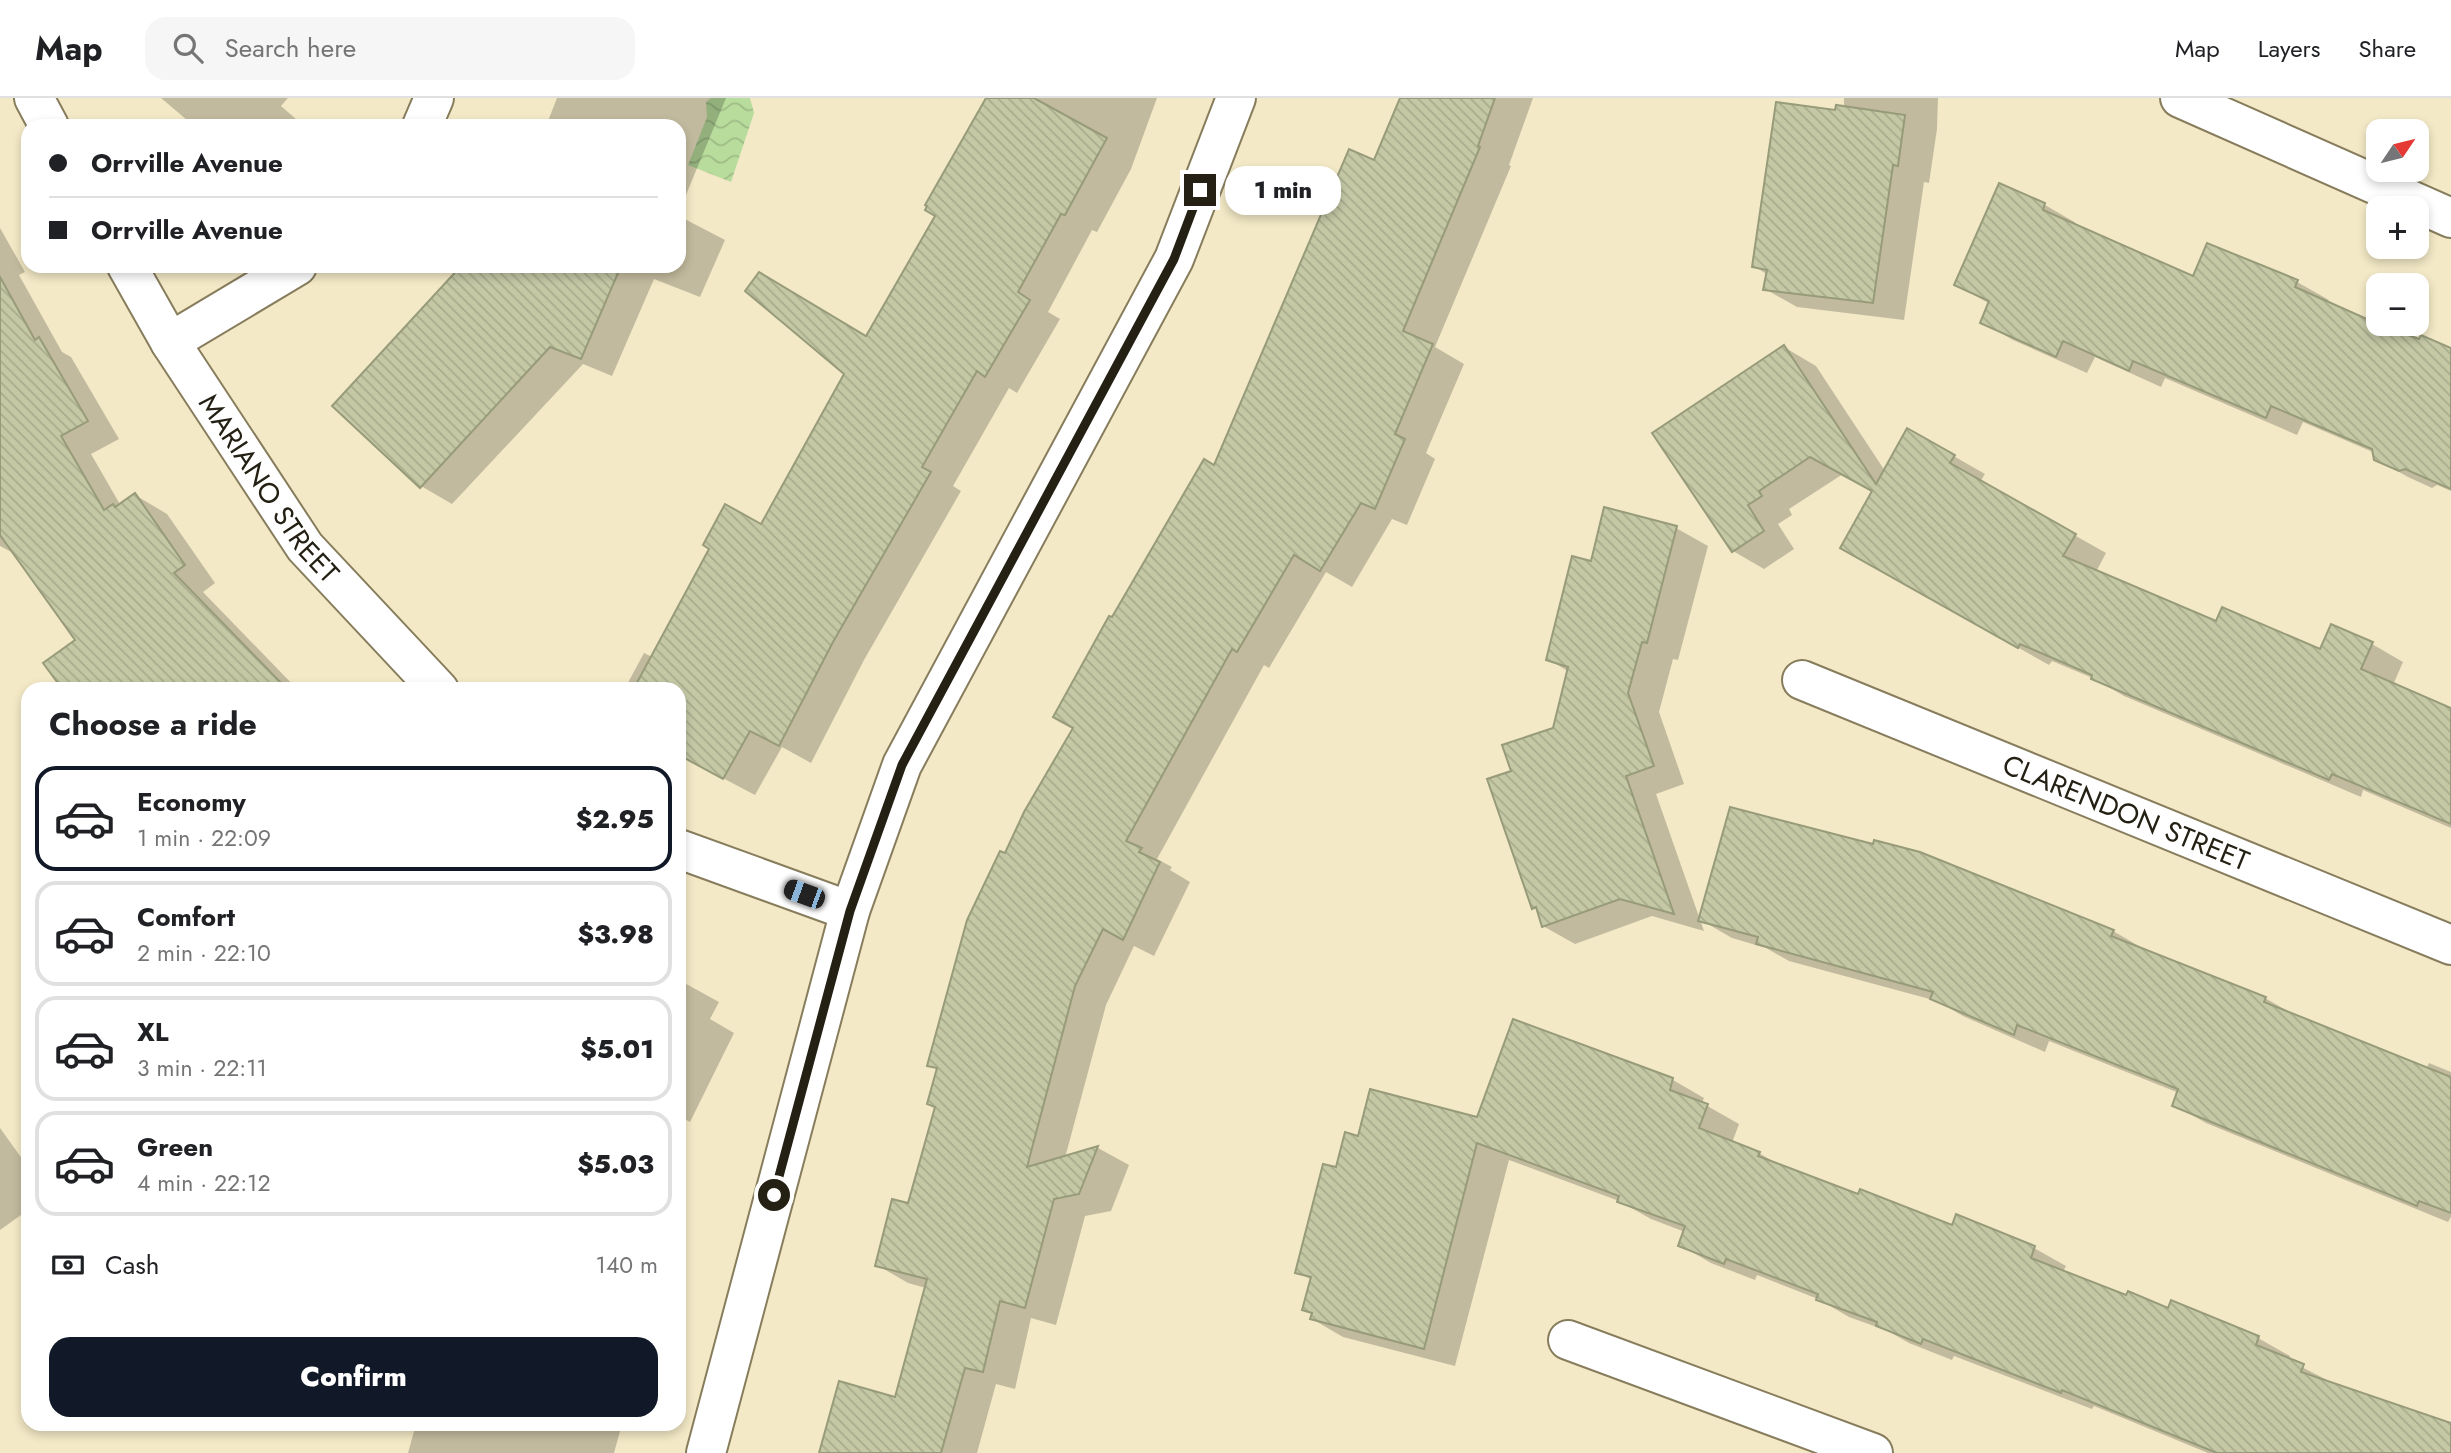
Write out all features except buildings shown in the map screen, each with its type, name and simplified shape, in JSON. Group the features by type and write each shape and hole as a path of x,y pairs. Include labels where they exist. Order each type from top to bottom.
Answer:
{"street":[{"path":"34,98 46,119"},
{"path":"425,119 434,98"},
{"path":"706,1453 850,911 902,765 1174,259 1236,98"},
{"path":"2180,98 2451,218"},
{"name":"MARIANO STREET","path":"131,273 170,342 305,547 432,682"},
{"path":"170,342 285,273"},
{"name":"CLARENDON STREET","path":"1802,680 2451,945"},
{"path":"686,852 850,911"},
{"path":"1568,1340 1873,1453"}],"water":[{"path":"711,98 750,98 754,113 731,182 688,165 707,117 706,102"}],"route":[{"path":"774,1195 850,911 902,765 1174,259 1200,190"}]}
